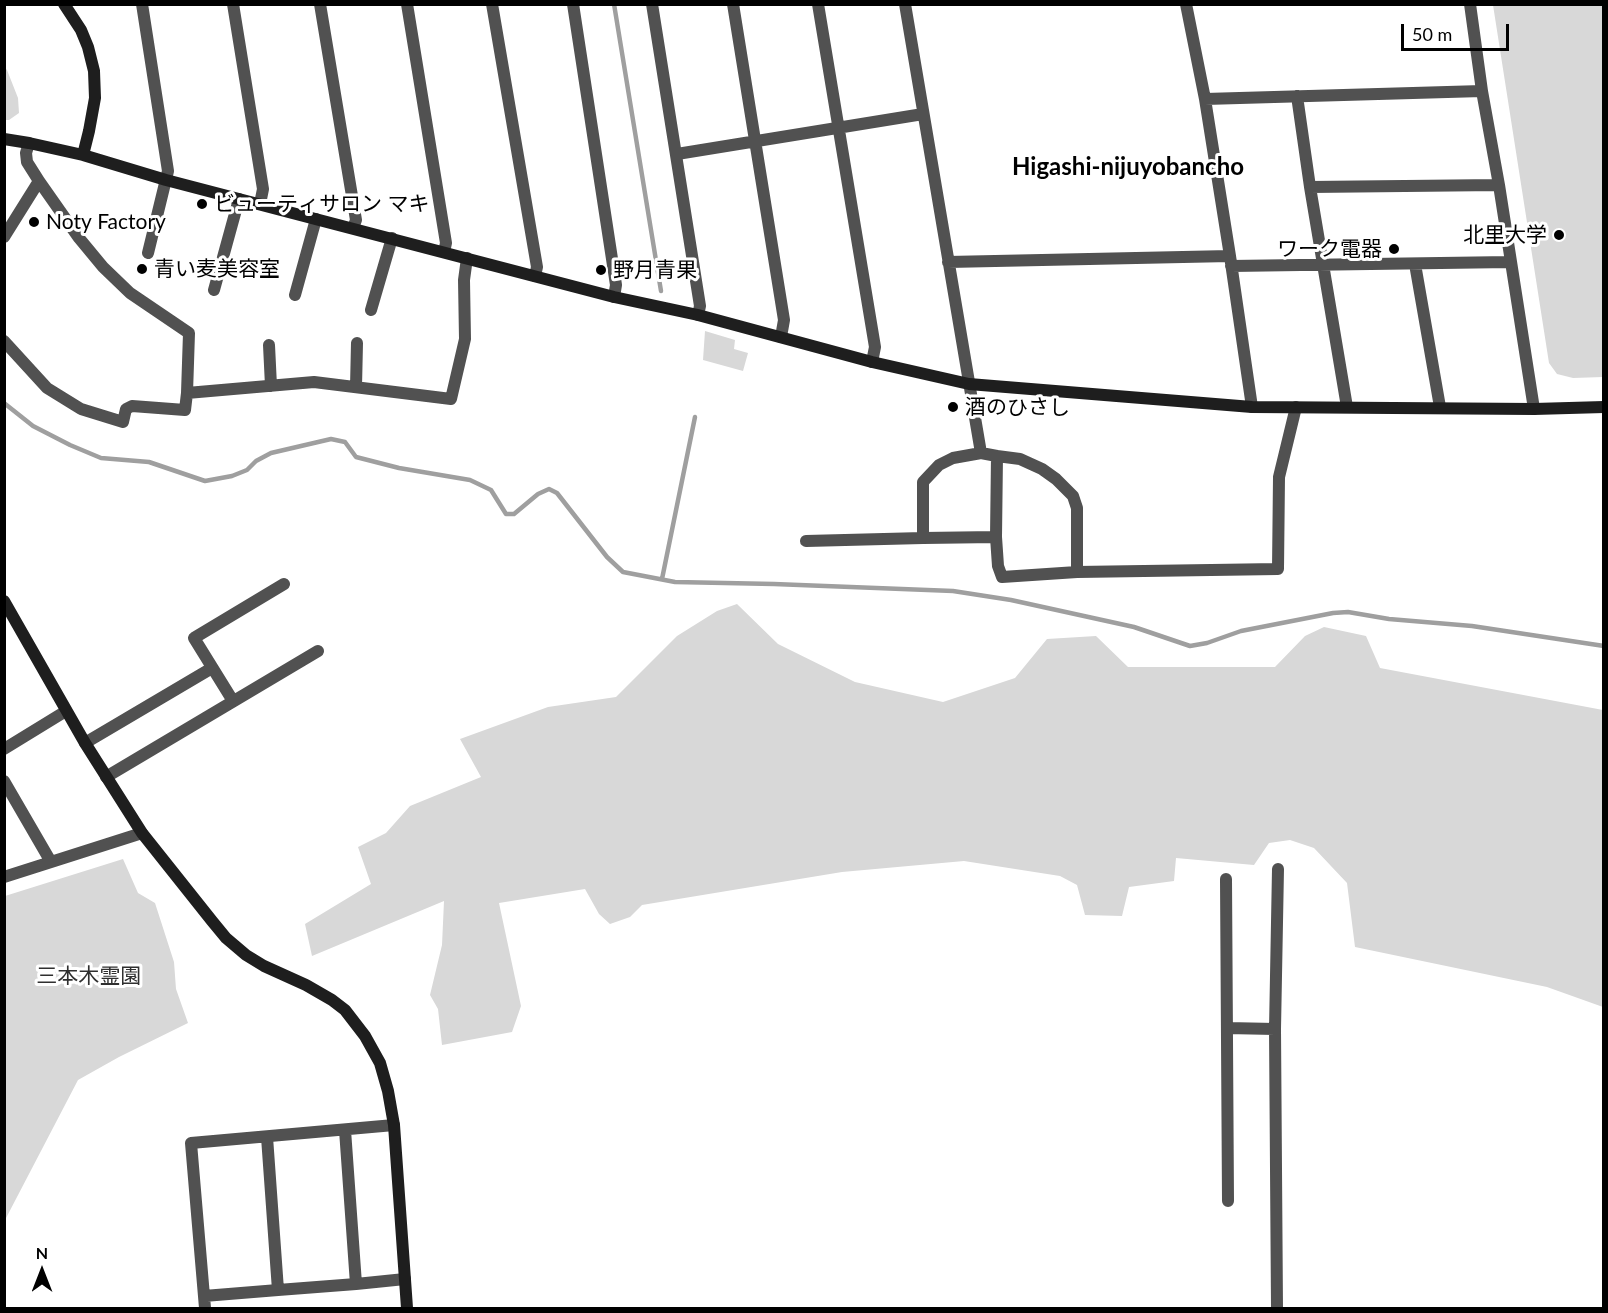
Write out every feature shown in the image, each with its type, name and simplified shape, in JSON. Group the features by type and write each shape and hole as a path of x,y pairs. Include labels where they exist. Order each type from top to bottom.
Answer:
{"street":[{"path":"64,4 81,30 88,46 94,71 95,98 90,131 82,155"},
{"path":"142,4 168,171 148,253"},
{"path":"233,4 263,189 260,204"},
{"path":"320,4 356,220 353,228"},
{"path":"407,4 446,243 444,252"},
{"path":"492,4 537,267 535,276"},
{"path":"573,4 616,285 614,297"},
{"path":"652,4 700,306 698,315"},
{"path":"733,4 784,320 781,337"},
{"path":"818,4 875,347 872,362"},
{"path":"905,4 981,453"},
{"path":"1186,4 1231,261 1252,407"},
{"path":"1470,4 1534,409"},
{"path":"1204,99 1482,91"},
{"path":"1298,96 1322,265 1347,407"},
{"path":"677,154 923,114"},
{"path":"4,139 82,155 166,180 614,297 698,315 872,362 969,384 1252,407 1534,409 1604,407"},
{"path":"4,341 47,388 81,409 123,422 126,409 132,406 185,410 189,333 130,293 103,267 79,238 27,162 26,153 29,143"},
{"path":"4,237 39,181"},
{"path":"1310,186 1499,185"},
{"path":"214,290 239,199"},
{"path":"295,295 316,219"},
{"path":"371,310 392,238"},
{"path":"187,393 314,382 450,399 465,339 464,280 467,258"},
{"path":"948,262 1231,261 1322,265 1510,262"},
{"path":"1415,264 1440,407"},
{"path":"356,387 357,342"},
{"path":"269,345 271,386"},
{"path":"996,456 996,537 998,566 1002,577 1077,572 1278,569 1279,477 1296,407"},
{"path":"923,538 923,482 939,465 953,458 981,453 1020,459 1042,469 1073,496 1077,508 1077,572"},
{"path":"806,541 996,537"},
{"path":"233,701 194,639 284,584"},
{"path":"4,601 66,711 142,833 226,938 246,955 264,966 332,1000 345,1010 365,1036 380,1063 394,1125 407,1308"},
{"path":"106,777 318,651"},
{"path":"86,743 212,668"},
{"path":"4,749 66,711"},
{"path":"4,781 51,862"},
{"path":"4,877 142,833"},
{"path":"1277,1308 1275,1029 1278,869"},
{"path":"1226,879 1228,1201"},
{"path":"1227,1028 1275,1029"},
{"path":"394,1125 191,1143 204,1302 278,1290 405,1279"},
{"path":"345,1130 356,1284"},
{"path":"267,1137 278,1290"}],"green space":[{"name":"北里大学","path":"1493,5 1603,5 1603,377 1573,378 1557,374 1549,363"},
{"path":"5,68 18,98 19,113 9,120 5,120"},
{"path":"705,331 735,340 734,349 748,353 743,371 703,360"},
{"path":"737,604 778,644 855,682 943,702 1015,678 1047,639 1096,636 1128,667 1275,667 1305,636 1324,627 1366,636 1380,668 1603,710 1603,1007 1547,987 1355,947 1347,883 1314,848 1290,840 1269,843 1254,865 1176,858 1174,881 1129,887 1122,916 1085,915 1077,885 1060,876 964,861 842,872 642,905 630,917 610,924 599,914 585,889 499,903 521,1006 512,1032 442,1045 438,1009 430,995 442,945 444,901 312,956 305,924 371,884 358,847 386,833 410,806 481,777 460,739 548,707 616,697 677,636 717,611"},
{"name":"三本木霊園","path":"123,859 138,893 155,903 174,962 176,989 188,1023 78,1080 5,1220 5,896"}],"waterway":[{"path":"614,4 661,291"},
{"path":"4,403 33,426 101,458 149,462 205,481 232,476 247,470 256,461 271,453 331,439 345,442 356,457 399,468 470,480 491,490 506,514 514,514 538,494 549,489 557,493 607,557 623,572 675,582 953,591 1011,600 1134,627 1190,646 1207,643 1241,631 1348,612 1389,619 1472,626 1604,646"},
{"path":"662,579 695,417"}],"place":[{"name":"ビューティサロン マキ","path":"202,204"},
{"name":"Noty Factory","path":"34,222"},
{"name":"北里大学","path":"1559,235"},
{"name":"ワーク電器","path":"1394,249"},
{"name":"青い麦美容室","path":"142,269"},
{"name":"野月青果","path":"601,270"},
{"name":"酒のひさし","path":"953,407"}],"district":[{"name":"Higashi-nijuyobancho","path":"1128,167"}]}
